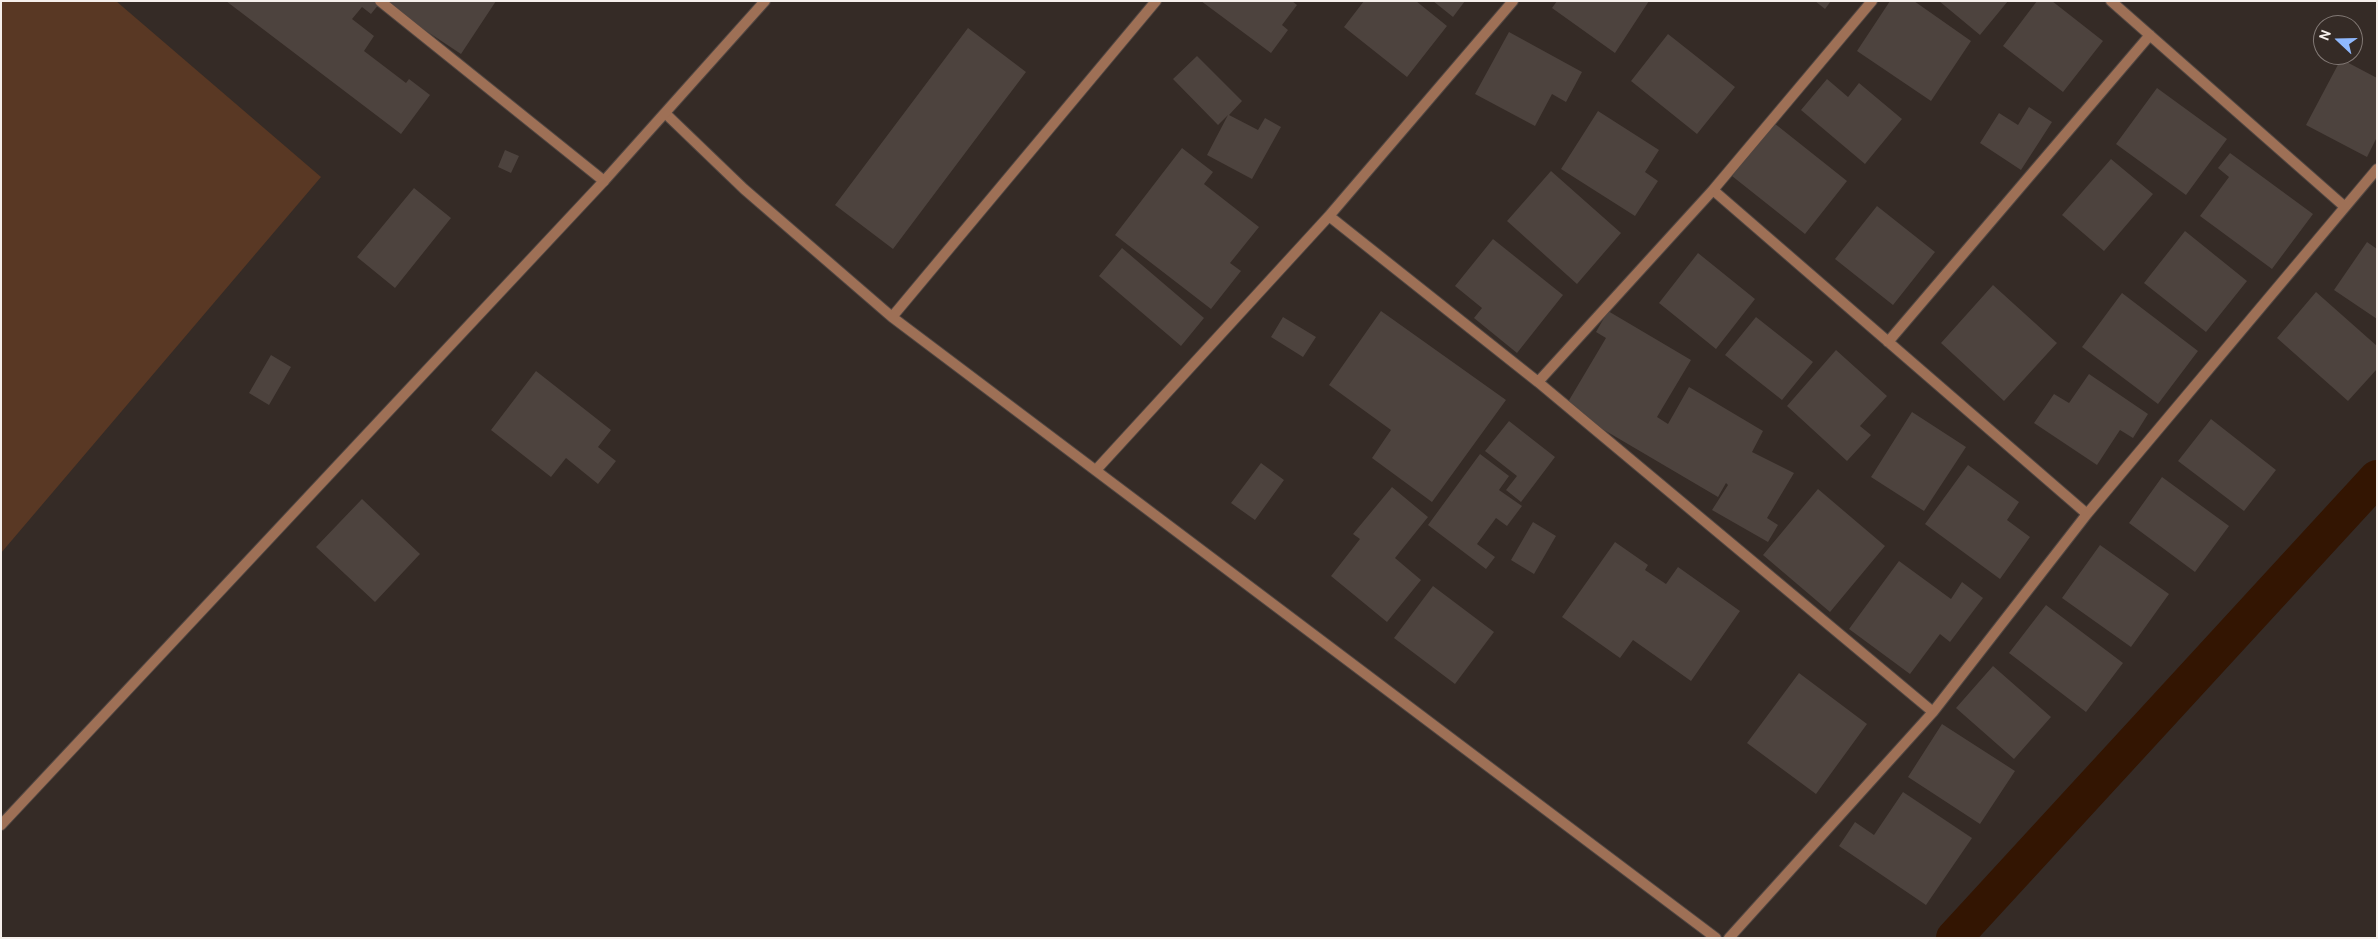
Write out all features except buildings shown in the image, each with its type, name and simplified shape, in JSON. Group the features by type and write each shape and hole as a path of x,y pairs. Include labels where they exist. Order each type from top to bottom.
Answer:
{"street":[{"path":"380,1 604,181"},
{"path":"1,825 604,181 666,114 765,1"},
{"path":"892,317 1156,1"},
{"path":"1096,470 1329,216 1513,1"},
{"path":"1538,382 1713,190 1872,1"},
{"path":"2111,1 2345,207"},
{"path":"1888,342 2150,35"},
{"path":"666,114 744,189 892,317 1716,938"},
{"path":"1729,938 1933,712 2087,514 2377,169"},
{"path":"1713,190 2087,514"},
{"path":"1329,216 1538,382 1933,712"}],"shaded area":[{"path":"1,1 116,1 321,177 1,553"}],"waterway":[{"path":"1954,938 2377,478"}]}
